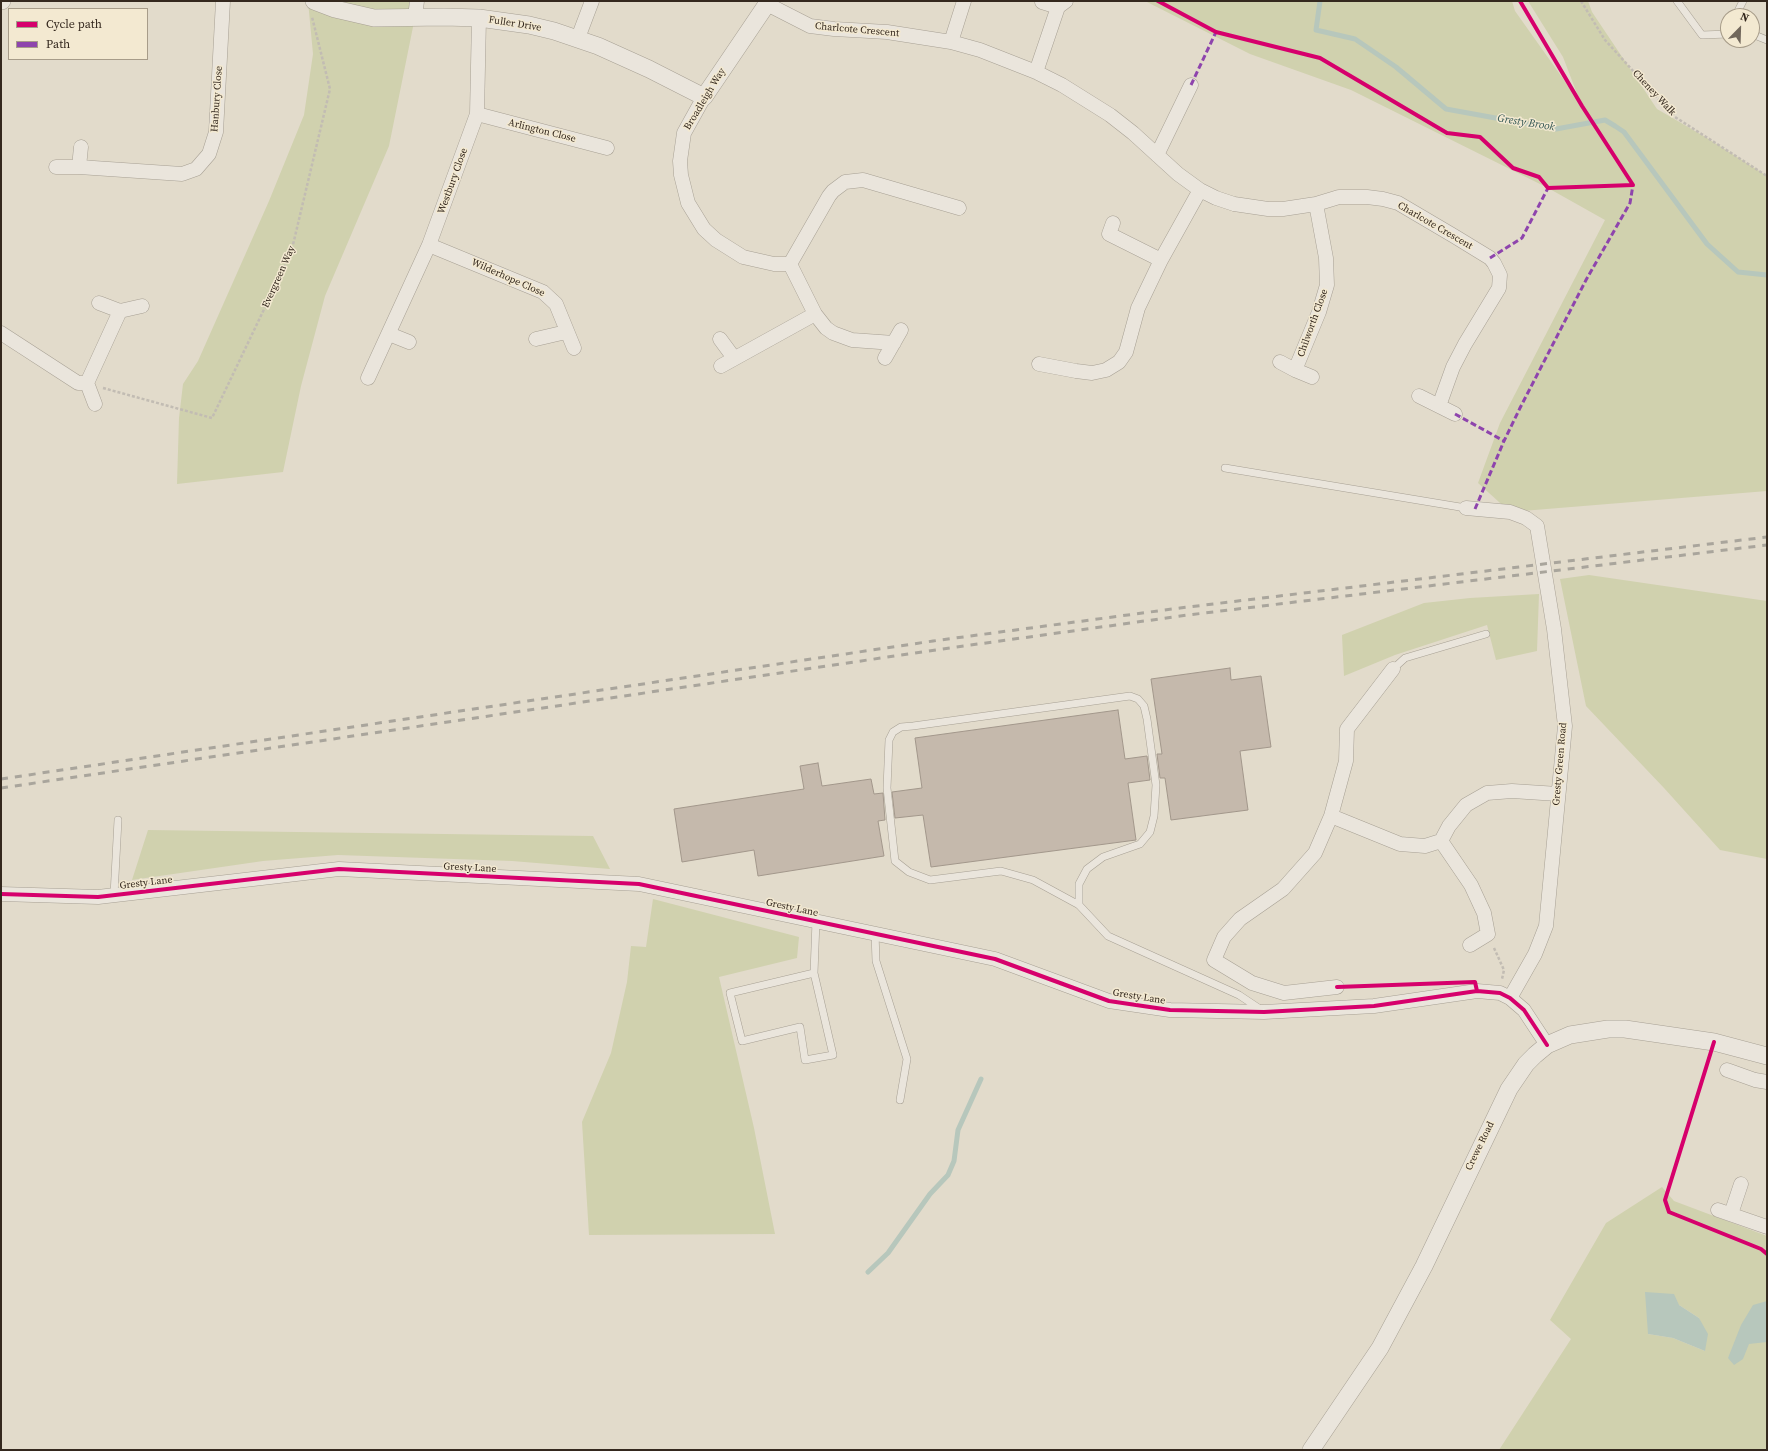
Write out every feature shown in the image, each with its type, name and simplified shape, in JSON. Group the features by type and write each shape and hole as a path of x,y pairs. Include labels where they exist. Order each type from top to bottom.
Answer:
{"street":[{"name":"Hanbury Close","path":"56,167 79,167 182,174 196,169 203,162 213,143 216,132 223,1"},
{"path":"578,38 592,1"},
{"path":"951,42 964,1"},
{"name":"Charlcote Crescent","path":"768,2 810,26 887,32 951,42 980,50 1036,72 1062,85 1110,115 1133,133 1157,156 1200,190 1216,198 1252,208 1283,209 1316,204 1339,197 1353,196 1383,199 1398,203 1472,247 1490,258 1494,263 1500,274 1499,288 1465,344 1453,367 1439,406"},
{"name":"Broadleigh Way","path":"768,2 704,97 684,133 681,147 681,175 688,203 704,229 716,240 729,249 758,262 790,264"},
{"path":"1036,72 1062,4 1042,2"},
{"name":"Fuller Drive","path":"313,8 335,9 374,18 416,9 529,25 578,38 649,69 704,97"},
{"name":"Westbury Close","path":"368,378 429,245 477,114 479,18"},
{"path":"1157,156 1191,86"},
{"name":"Arlington Close","path":"477,114 607,148"},
{"path":"79,167 81,147"},
{"path":"894,343 852,340 842,337 826,328 815,314 790,264 829,196 845,182 863,180 958,208"},
{"path":"1039,364 1076,372 1092,372 1106,370 1118,362 1126,352 1138,308 1161,260 1200,190"},
{"name":"Chilworth Close","path":"1295,370 1319,312 1327,285 1326,258 1316,204"},
{"path":"1109,234 1161,260"},
{"name":"Wilderhope Close","path":"429,245 543,292 556,304 561,312 566,332 574,348"},
{"path":"99,303 120,311 142,306"},
{"path":"95,404 87,383 120,311"},
{"path":"721,366 815,314"},
{"path":"885,358 901,330"},
{"path":"536,339 566,332"},
{"path":"1,333 78,382 87,383"},
{"path":"388,334 409,342"},
{"path":"720,339 734,358"},
{"name":"Chilworth Close","path":"1280,362 1312,377"},
{"path":"1419,396 1455,414"},
{"name":"Gresty Green Road","path":"1466,508 1510,512 1526,518 1537,526 1554,629 1564,726 1546,926 1535,954 1505,996"},
{"path":"1337,987 1284,993 1252,983 1214,960 1224,937 1240,919 1283,889 1315,853 1331,816 1346,761 1347,729 1393,669"},
{"path":"1331,816 1400,844 1425,846 1441,841 1449,826 1466,805 1487,792 1512,791 1558,794"},
{"path":"1441,841 1472,885 1484,913 1488,934 1470,945"},
{"name":"Gresty Lane","path":"1,894 98,897 339,869 639,884 995,958 1109,1001 1170,1010 1264,1012 1374,1006 1477,991 1505,996"},
{"path":"1505,996 1524,1010 1547,1045"},
{"name":"Crewe Road","path":"1312,1450 1380,1348 1402,1309 1509,1089 1526,1064 1547,1045 1570,1035 1625,1029 1714,1042 1767,1056"},
{"path":"1727,1070 1755,1080 1767,1082"},
{"path":"1741,1184 1724,1212 1767,1226"}],"lane":[{"path":"1677,1 1702,35 1720,34"},
{"path":"1225,468 1466,508"},
{"path":"1393,669 1405,658 1486,634"},
{"path":"1079,905 1078,884 1087,869 1102,857 1140,844 1150,832 1154,816 1156,784 1148,719 1144,706 1138,699 1130,696 913,726 901,728 893,732 889,740 887,788 895,861 909,872 930,880 1001,871 1033,880 1079,905 1108,936 1239,995 1264,1012"},
{"path":"114,895 118,820"},
{"path":"814,973 730,994 742,1041 800,1027 805,1060 833,1055 814,973 816,921"},
{"path":"875,933 876,961 907,1058 900,1100"}],"path":[{"path":"1488,934 1504,970 1505,996"}],"green space":[{"path":"308,1 412,1 415,17 389,146 325,296 301,386 283,472 177,484 179,418 183,384 198,361 269,201 304,115 313,54"},
{"path":"1145,1 1512,1 1515,11 1581,104 1563,57 1528,1 1588,1 1592,12 1657,109 1707,138 1767,176 1767,491 1510,512 1478,483 1500,423 1605,220 1548,188 1351,90 1250,54"},
{"path":"1589,575 1767,601 1767,859 1720,850 1664,788 1586,706 1560,579"},
{"path":"1539,594 1537,651 1496,660 1487,625 1395,655 1344,676 1342,635 1424,603 1470,598"},
{"path":"148,830 593,836 610,869 512,861 338,855 263,861 132,880"},
{"path":"653,899 799,937 797,958 719,977 754,1128 775,1234 589,1235 582,1122 611,1053 627,982 631,946 646,947"},
{"path":"1662,1187 1674,1201 1767,1236 1767,1450 1499,1450 1571,1339 1550,1320 1606,1223","holes":["1679,1305 1699,1318 1705,1351 1673,1338 1648,1334"]}],"shaded area":[{"path":"1645,1292 1674,1294 1679,1305 1699,1318 1708,1334 1705,1351 1673,1338 1648,1334"},
{"path":"1767,1301 1767,1342 1749,1344 1743,1359 1734,1365 1728,1358 1741,1325 1753,1305"}],"building":[{"path":"1230,668 1231,680 1261,676 1271,747 1240,751 1248,810 1171,820 1165,778 1160,778 1157,754 1162,754 1151,679"},
{"path":"1118,710 1125,759 1147,756 1150,780 1128,783 1136,840 931,867 923,815 895,818 892,792 922,788 915,738"},
{"path":"818,763 822,786 871,779 874,794 883,793 885,820 878,821 884,856 758,876 754,850 682,862 674,809 804,789 800,766"}],"waterway":[{"name":"Gresty Brook","path":"1320,1 1316,30 1355,39 1396,67 1446,109 1556,129 1605,120 1615,126 1624,132 1707,244 1738,272 1767,275"},
{"path":"868,1272 888,1253 930,1194 948,1175 954,1161 958,1130 981,1079"}],"railway":[{"path":"1,779 933,641 1180,608 1767,537"},
{"path":"1,788 942,649 1188,615 1767,545"}],"marked path":[{"path":"1191,85 1216,32"},
{"path":"1475,509 1520,408 1586,280 1630,203 1633,185"},
{"path":"1490,258 1522,238 1548,188"},
{"path":"1455,414 1504,441"}],"cycle path":[{"path":"1158,1 1216,32 1320,58 1447,133 1480,137 1513,168 1539,177 1548,188 1633,185 1582,106 1520,1"},
{"path":"1,894 98,897 339,869 639,884 995,959 1109,1001 1170,1010 1264,1012 1374,1006 1477,991 1500,993 1510,998 1524,1010 1547,1045"},
{"path":"1337,987 1475,982 1477,991"},
{"path":"1714,1042 1665,1200 1669,1212 1761,1249 1767,1254"}]}
